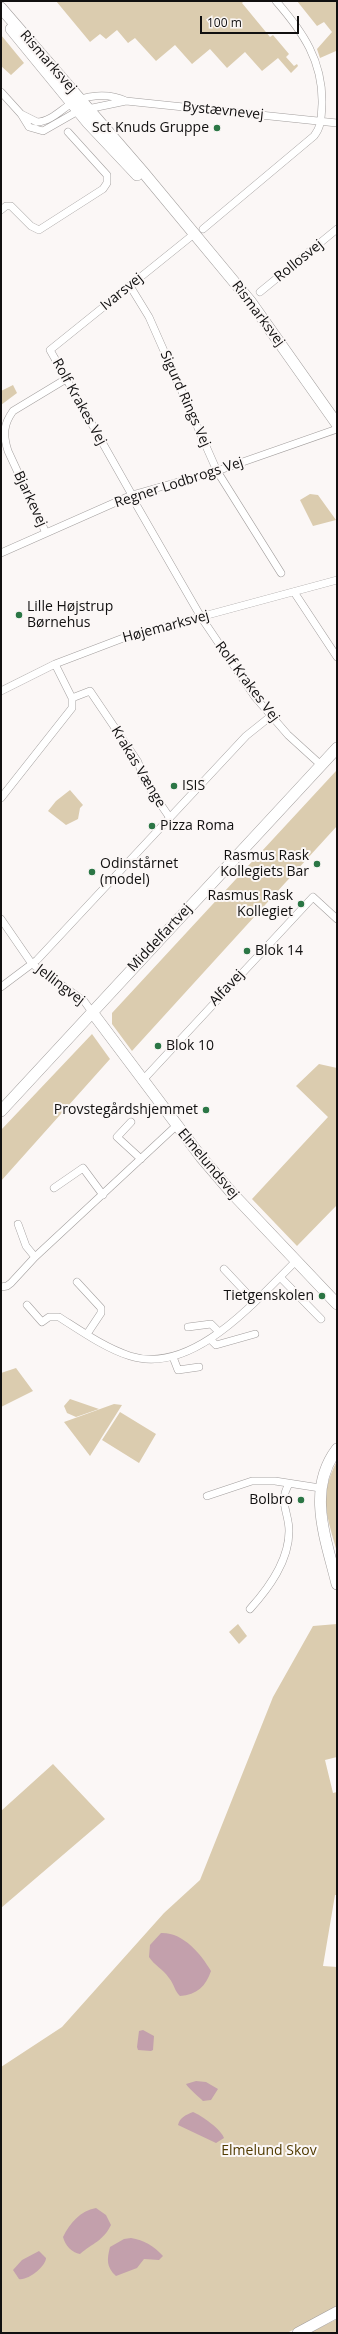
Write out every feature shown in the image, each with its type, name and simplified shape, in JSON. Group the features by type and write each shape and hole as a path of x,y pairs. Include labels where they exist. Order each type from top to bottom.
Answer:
{"main road":[{"name":"Rismarksvej","path":"1,8 109,146 172,209 198,231 250,301 337,424"},
{"name":"Rismarksvej","path":"1,16 31,56 125,151 172,209"},
{"name":"Middelfartvej","path":"1,1111 337,748"},
{"name":"Elmelundsvej","path":"92,1012 176,1126 231,1192 337,1304"},
{"path":"337,1449 323,1473 320,1488 322,1520 337,1584"},
{"path":"298,2333 337,2312"}],"street":[{"path":"276,1 308,43 317,62 322,96 321,122"},
{"path":"1,92 21,114 29,127 43,131 79,106"},
{"name":"Bystævnevej","path":"79,106 111,96 126,101"},
{"name":"Bystævnevej","path":"79,106 126,101 337,123"},
{"path":"21,114 32,121 42,122 79,106"},
{"name":"Ivarsvej","path":"50,350 314,136 321,127 321,122"},
{"path":"1,210 6,206 11,206 31,226 40,230 103,189 107,183 107,175 68,132"},
{"name":"Rollosvej","path":"260,292 337,230"},
{"name":"Sigurd Rings Vej","path":"130,286 150,317 217,471 281,573"},
{"name":"Rolf Krakes Vej","path":"50,350 132,495"},
{"name":"Bjarkevej","path":"46,533 8,451 4,438 4,430 7,418 17,407 66,379"},
{"name":"Regner Lodbrogs Vej","path":"1,554 132,495 217,471 337,428"},
{"name":"Rolf Krakes Vej","path":"137,506 201,617 255,697 271,716 321,765"},
{"name":"Højemarksvej","path":"1,691 55,664 126,637 337,580"},
{"path":"294,592 337,657"},
{"path":"1,798 72,708 72,698 55,664"},
{"name":"Krakas Vænge","path":"72,698 90,691 138,762 144,780 170,818"},
{"path":"1,987 32,964 67,929 246,736 271,716"},
{"name":"Alfavej","path":"142,1081 313,897 337,919"},
{"name":"Jellingvej","path":"1,919 32,964 84,1001 92,1012"},
{"path":"131,1122 117,1137 140,1159"},
{"path":"1,1286 11,1283 35,1257 176,1126"},
{"path":"54,1188 83,1168 103,1195"},
{"path":"18,1224 26,1246 35,1257"},
{"path":"27,1304 42,1322 54,1316 131,1357 150,1360 173,1357 210,1339 219,1332 296,1261"},
{"path":"224,1269 254,1301"},
{"path":"280,1276 320,1319"},
{"path":"77,1282 101,1308 101,1312 88,1334"},
{"path":"188,1327 211,1324 219,1332"},
{"path":"210,1339 216,1345 256,1334"},
{"path":"173,1357 178,1370 199,1367"},
{"path":"207,1496 252,1481 320,1488"},
{"path":"250,1609 270,1585 285,1550 289,1530 283,1496 289,1484"}],"green space":[{"path":"56,1 244,1 242,3 270,37 273,35 289,54 286,57 294,66 297,64 298,66 291,73 278,58 262,71 245,52 227,68 210,49 192,64 175,45 156,61 135,38 128,43 117,30 106,39 100,34 90,42"},
{"path":"297,1 337,1 336,51 320,58 317,49 332,32 324,22 317,26"},
{"path":"1,35 24,63 11,75 1,66"},
{"path":"13,385 17,393 1,405 1,391"},
{"path":"310,494 318,495 336,520 313,526 300,500"},
{"path":"336,771 337,826 132,1051 112,1024 112,1013"},
{"path":"70,790 83,805 80,808 78,819 66,825 48,811 56,801"},
{"path":"92,1034 110,1059 1,1181 1,1130"},
{"path":"319,1064 337,1068 337,1205 297,1246 252,1199 328,1117 296,1086"},
{"path":"16,1368 33,1391 1,1407 1,1373"},
{"path":"70,1399 99,1409 76,1417 67,1413 64,1406"},
{"path":"114,1404 122,1405 90,1456 64,1422"},
{"path":"120,1412 156,1434 139,1463 102,1440"},
{"path":"337,1461 337,1552 330,1527 326,1506 326,1496 331,1474"},
{"path":"238,1624 247,1636 239,1644 229,1632"},
{"name":"Elmelund Skov","path":"337,1624 337,1757 325,1760 333,1793 337,1792 337,1895 335,1895 323,1966 337,1967 337,2307 287,2333 1,2333 1,2067 62,2027 164,1913 200,1880 273,1697 313,1626"},
{"path":"53,1764 105,1819 1,1908 1,1811"},
{"path":"337,2319 337,2333 309,2333"}],"shaded area":[{"path":"161,1933 177,1936 184,1940 197,1951 211,1971 206,1981 196,1992 180,1996 171,1980 149,1957 150,1945"},
{"path":"143,2030 154,2036 153,2050 151,2051 138,2050 139,2031"},
{"path":"196,2081 206,2082 218,2089 211,2100 203,2101 186,2084"},
{"path":"193,2112 211,2123 224,2138 216,2143 178,2125 182,2118"},
{"path":"96,2208 106,2215 111,2225 105,2235 80,2254 74,2252 67,2246 63,2237 76,2218 85,2212"},
{"path":"131,2238 148,2244 163,2256 159,2260 144,2259 137,2268 116,2276 110,2269 108,2263 110,2247 124,2239"},
{"path":"39,2251 46,2258 43,2265 40,2269 27,2278 19,2279 13,2270 22,2260"}],"place":[{"name":"Sct Knuds Gruppe","path":"217,128"},
{"name":"Lille Højstrup Børnehus","path":"19,615"},
{"name":"ISIS","path":"174,786"},
{"name":"Pizza Roma","path":"152,826"},
{"name":"Rasmus Rask Kollegiets Bar","path":"317,864"},
{"name":"Odinstårnet (model)","path":"92,872"},
{"name":"Rasmus Rask Kollegiet","path":"301,904"},
{"name":"Blok 14","path":"247,951"},
{"name":"Blok 10","path":"158,1046"},
{"name":"Provstegårdshjemmet","path":"206,1110"},
{"name":"Tietgenskolen","path":"322,1296"},
{"name":"Bolbro","path":"301,1500"}]}
